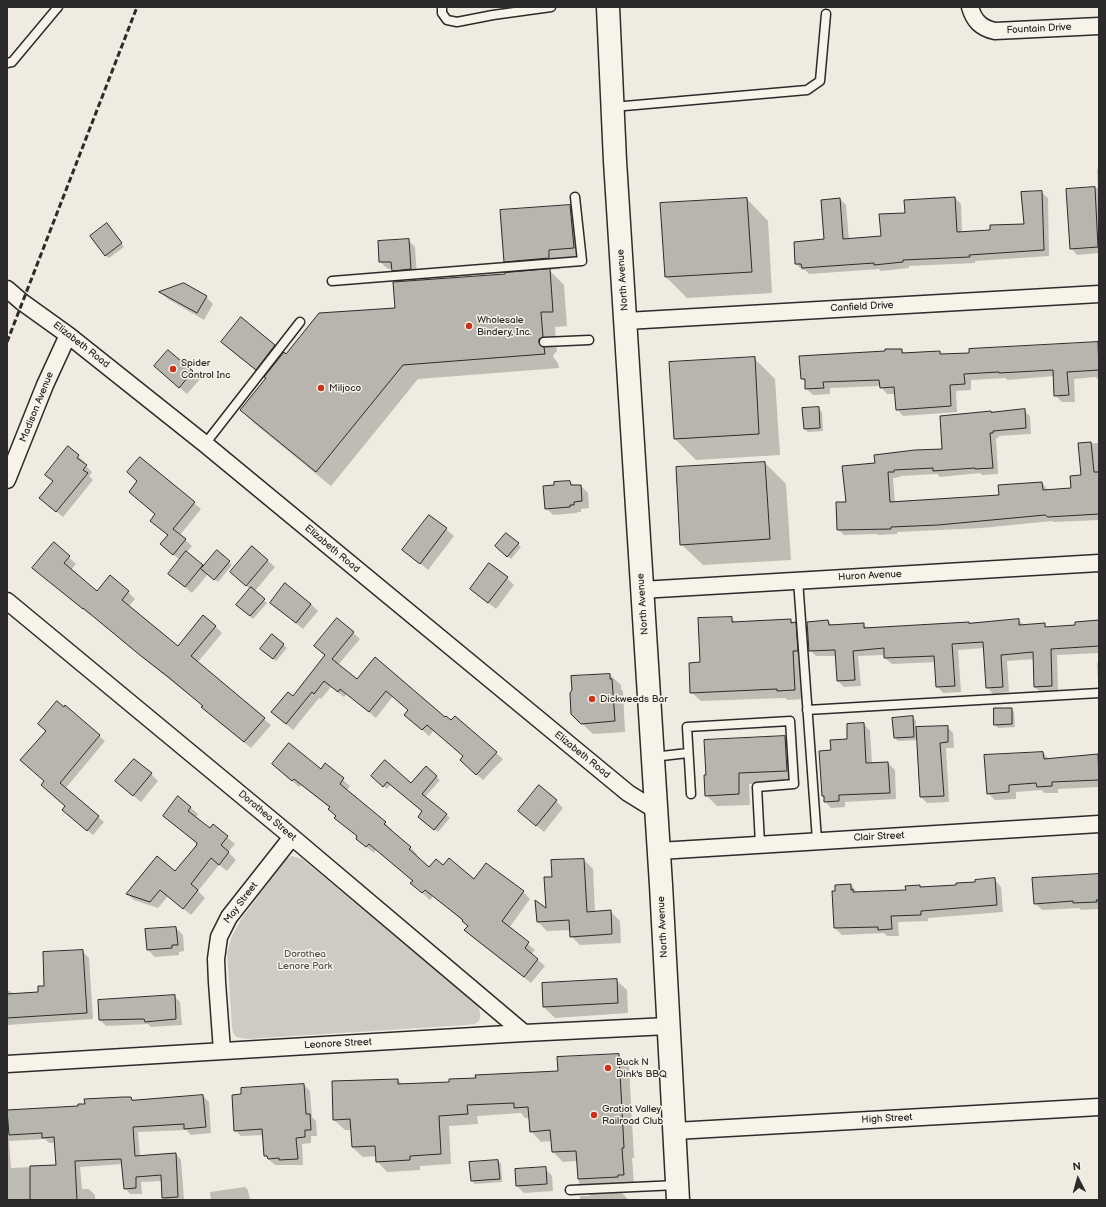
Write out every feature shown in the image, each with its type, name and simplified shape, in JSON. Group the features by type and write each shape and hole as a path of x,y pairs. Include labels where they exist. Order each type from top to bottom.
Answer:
{"main road":[{"name":"North Avenue","path":"608,7 612,107 641,590 657,811 678,1193"}],"street":[{"name":"Fountain Drive","path":"970,7 972,14 980,26 988,30 1006,31 1099,26"},
{"name":"Elizabeth Road","path":"7,289 22,302 68,335 205,444 628,793 657,811"},
{"name":"Canfield Drive","path":"626,321 1099,294"},
{"name":"Madison Avenue","path":"7,480 45,385 68,335"},
{"name":"Huron Avenue","path":"641,590 1099,563"},
{"name":"Dorothea Street","path":"7,601 292,837 524,1033"},
{"name":"Clair Street","path":"659,851 816,840 1099,824"},
{"name":"May Street","path":"222,1051 216,975 216,953 219,937 229,917 292,837"},
{"name":"Leonore Street","path":"7,1064 524,1033 668,1026"},
{"name":"High Street","path":"675,1131 1099,1107"}],"lane":[{"path":"7,64 12,62 58,7"},
{"path":"442,7 442,13 447,20 457,22 493,15 551,7"},
{"path":"612,107 807,90 820,81 826,14"},
{"path":"332,281 582,261 576,197"},
{"path":"205,444 300,322"},
{"path":"544,342 589,340"},
{"path":"798,580 816,840"},
{"path":"807,710 1099,693"},
{"path":"691,794 687,727 790,721 794,784 757,787 760,844"},
{"path":"653,757 688,754"},
{"path":"570,1190 678,1193"}],"green space":[{"name":"Dorothea Lenore Park","path":"292,856 302,859 473,1000 479,1009 479,1021 475,1024 466,1025 247,1039 236,1037 233,1033 232,1026 227,953 232,936 242,918 286,859"}],"building":[{"path":"1095,187 1098,247 1070,249 1066,189"},
{"path":"1042,191 1044,250 969,255 970,257 903,260 903,262 874,265 874,263 802,268 801,264 795,264 794,242 824,239 821,200 840,198 843,239 881,236 879,214 905,213 904,200 955,197 957,232 990,230 990,225 1024,224 1021,192"},
{"path":"747,198 752,272 665,277 660,203"},
{"path":"570,205 574,248 549,250 549,258 504,262 500,210"},
{"path":"107,223 122,243 105,256 90,236"},
{"path":"409,239 411,269 392,271 391,262 379,262 378,241"},
{"path":"550,269 553,312 541,312 543,337 539,339 540,345 544,347 545,354 403,365 316,472 240,410 266,378 264,377 284,352 286,354 319,313 395,308 393,282 505,274"},
{"path":"184,283 207,296 197,313 159,292"},
{"path":"241,317 275,345 256,370 221,342"},
{"path":"1098,342 1099,370 1067,372 1069,395 1054,396 1053,370 964,374 965,384 950,385 951,406 896,410 894,387 880,388 879,380 823,382 824,388 805,389 805,379 801,379 799,356 885,351 885,349 902,349 902,353 940,351 940,354 969,353 969,349"},
{"name":"Spider Control Inc","path":"168,350 193,371 179,388 154,366"},
{"path":"755,357 759,434 674,439 669,362"},
{"path":"819,407 820,428 804,429 802,408"},
{"path":"1025,409 1026,428 993,431 993,433 990,433 993,468 933,471 933,468 894,470 894,472 888,472 890,502 999,495 998,485 1042,482 1043,490 1071,488 1070,476 1081,475 1078,443 1091,442 1094,472 1099,472 1099,514 1048,517 1045,515 938,525 891,527 891,529 837,530 836,502 846,502 842,466 875,463 874,455 915,450 942,449 940,416"},
{"path":"68,446 79,455 77,458 87,465 83,470 88,473 56,512 39,498 53,481 45,475"},
{"path":"140,457 195,502 173,529 186,539 173,555 160,544 168,535 150,521 155,514 129,492 137,481 127,472"},
{"path":"765,462 770,539 680,545 676,467"},
{"path":"570,481 571,485 581,485 582,501 574,502 574,505 570,505 570,507 545,509 543,486 554,485 554,482"},
{"path":"429,515 447,528 420,564 402,550"},
{"path":"506,533 519,543 507,557 495,546"},
{"path":"54,542 70,556 64,563 97,591 110,575 129,591 122,600 178,646 203,615 216,626 191,656 265,718 244,742 201,707 203,706 167,676 32,568"},
{"path":"252,546 268,560 246,586 230,572"},
{"path":"217,550 230,561 214,580 201,569"},
{"path":"186,551 203,565 185,587 168,574"},
{"path":"489,563 508,577 488,603 470,589"},
{"path":"285,583 311,604 296,623 270,603"},
{"path":"251,587 265,599 250,616 236,605"},
{"path":"732,617 732,622 791,619 791,623 796,622 798,651 793,651 795,690 777,691 777,689 690,693 689,663 700,662 698,618"},
{"path":"337,618 354,632 332,659 357,679 375,657 445,717 446,716 451,720 455,716 497,752 476,775 460,760 463,756 427,725 422,730 404,715 408,710 386,691 369,712 340,689 338,692 324,681 314,694 312,692 286,724 271,712 288,692 293,696 325,655 314,646"},
{"path":"1019,619 1019,625 1045,623 1045,627 1075,625 1075,622 1099,620 1099,646 1051,649 1052,686 1034,687 1033,652 1001,655 1003,687 986,688 983,642 952,644 955,686 936,687 934,656 884,658 884,648 853,651 855,680 837,681 835,650 809,651 807,622 828,620 829,625 864,623 864,628"},
{"path":"272,634 284,644 273,659 260,649"},
{"name":"Dickweeds Bar","path":"610,674 610,679 612,679 615,721 581,724 571,714 571,676"},
{"path":"57,701 64,707 65,705 100,735 60,783 99,816 87,831 62,810 65,806 41,785 44,781 20,760 46,731 38,724"},
{"path":"994,708 1012,708 1012,724 994,725"},
{"path":"913,716 914,737 894,738 892,718"},
{"path":"864,723 866,763 888,762 890,793 839,795 839,801 824,802 824,796 822,796 819,751 831,750 830,740 847,739 847,724"},
{"path":"948,726 948,742 940,743 944,796 920,797 916,727"},
{"path":"785,736 787,771 739,773 739,794 705,796 704,775 706,775 704,740"},
{"path":"289,743 321,769 325,763 344,778 340,784 386,822 384,824 411,847 409,849 429,867 436,859 443,865 449,858 474,879 486,863 524,891 502,921 529,942 525,948 538,959 524,977 464,930 468,926 462,921 463,920 425,890 422,893 410,883 413,881 369,844 366,847 356,839 357,836 334,818 336,816 328,809 330,807 294,779 292,781 272,764"},
{"path":"1043,752 1044,759 1098,754 1099,780 1052,782 1052,786 1037,787 1036,783 1009,785 1009,792 987,794 984,755"},
{"path":"134,759 152,773 133,796 115,781"},
{"path":"385,760 411,783 426,766 437,776 422,794 447,814 434,830 418,817 422,811 387,782 383,787 371,776"},
{"path":"539,785 557,800 536,826 518,811"},
{"path":"178,796 191,807 188,811 210,828 213,824 228,836 221,845 229,852 219,865 211,858 191,884 198,890 183,909 160,890 150,902 126,894 157,856 175,871 196,846 197,843 163,816"},
{"path":"584,859 587,912 611,910 612,934 570,937 569,920 537,922 535,900 546,908 544,877 552,877 551,860"},
{"path":"1099,874 1099,900 1096,900 1097,902 1073,903 1073,901 1034,904 1032,878"},
{"path":"995,878 997,905 921,911 921,915 891,916 892,929 878,930 878,927 834,928 832,891 835,891 835,885 851,884 851,890 853,889 853,892 906,890 905,886 920,885 920,887 956,885 956,883 975,882 975,880"},
{"path":"176,927 178,945 172,945 172,948 147,950 145,929"},
{"path":"83,950 87,1013 7,1018 7,994 38,992 38,986 44,986 43,952"},
{"path":"617,979 618,1003 543,1007 542,983"},
{"path":"175,995 176,1019 145,1022 144,1019 99,1020 98,1000"},
{"path":"619,1054 624,1175 618,1175 618,1177 578,1179 576,1151 552,1152 550,1130 530,1132 528,1107 514,1108 514,1103 467,1105 468,1114 439,1116 441,1154 410,1156 410,1160 376,1162 375,1146 352,1147 350,1119 333,1120 332,1081 398,1079 398,1084 449,1082 449,1079 476,1078 475,1075 558,1071 557,1057"},
{"path":"304,1084 306,1114 310,1114 311,1130 305,1130 305,1137 296,1138 298,1159 279,1160 279,1158 268,1159 267,1156 264,1156 262,1129 234,1131 232,1095 241,1094 241,1088"},
{"path":"203,1095 206,1127 184,1129 184,1124 133,1127 135,1156 176,1153 178,1197 162,1198 161,1175 136,1177 136,1188 124,1189 121,1159 75,1161 77,1200 30,1200 30,1166 56,1165 54,1137 42,1138 42,1133 9,1135 7,1110 78,1106 78,1104 85,1104 84,1099 131,1097 132,1100"},
{"path":"498,1160 500,1179 471,1181 469,1162"},
{"path":"546,1167 547,1184 516,1186 515,1169"}],"railway":[{"path":"7,342 137,7"}],"place":[{"name":"Wholesale Bindery, Inc.","path":"469,326"},
{"name":"Spider Control Inc","path":"173,369"},
{"name":"Miljoco","path":"321,388"},
{"name":"Dickweeds Bar","path":"592,699"},
{"name":"Buck N Dink's BBQ","path":"608,1068"},
{"name":"Gratiot Valley Railroad Club","path":"594,1115"}]}
